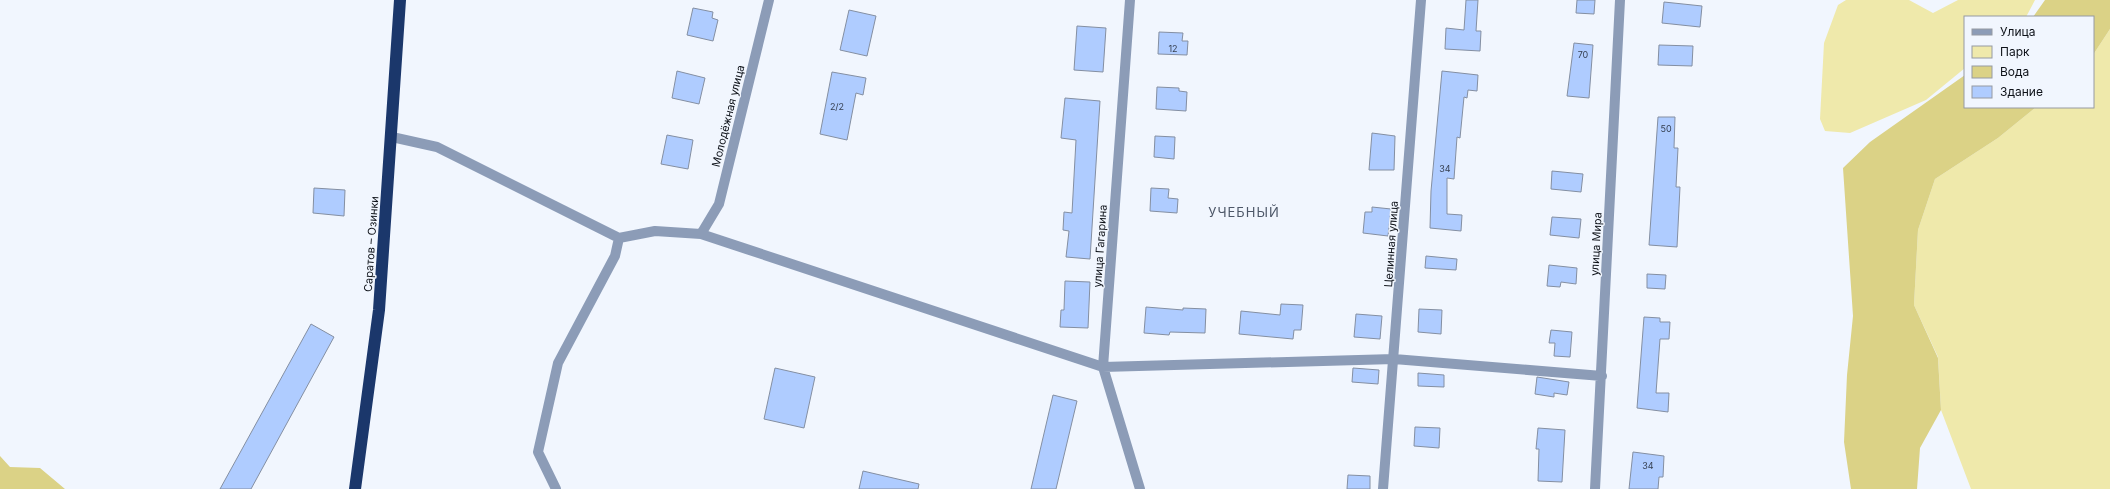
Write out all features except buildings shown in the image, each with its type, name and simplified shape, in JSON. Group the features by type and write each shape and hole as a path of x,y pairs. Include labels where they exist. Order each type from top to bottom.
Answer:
{"highway":[{"name":"Саратов – Озинки","path":"355,489 379,310 392,137 400,0"}],"street":[{"name":"Молодёжная улица","path":"701,234 718,204 769,0"},
{"name":"улица Гагарина","path":"1130,0 1103,367 1140,489"},
{"name":"Целинная улица","path":"1383,489 1422,0"},
{"name":"улица Мира","path":"1595,489 1602,376 1620,0"},
{"path":"392,137 437,147 619,238 655,231 701,234 1103,367 1394,359 1602,376"},
{"path":"556,489 538,452 558,363 616,256 619,238"}],"green space":[{"path":"1846,0 1909,0 1933,13 1958,0 2035,0 2027,16 1964,16 1964,69 1926,100 1850,133 1825,131 1820,119 1824,43 1838,5"},
{"path":"2110,29 2110,489 1971,489 1941,410 1938,357 1914,305 1918,230 1935,179 1998,138 2035,108 2094,108 2094,53"}],"water":[{"path":"2045,0 2110,0 2110,29 2094,53 2094,16 2034,16"},
{"path":"1964,76 1964,108 2035,108 1998,138 1935,179 1918,230 1914,305 1938,358 1941,410 1920,448 1917,489 1851,489 1844,442 1847,375 1853,316 1843,168 1870,142"},
{"path":"0,456 10,467 40,468 65,489 0,489"}],"district":[{"name":"УЧЕБНЫЙ","path":"1244,212"}]}
